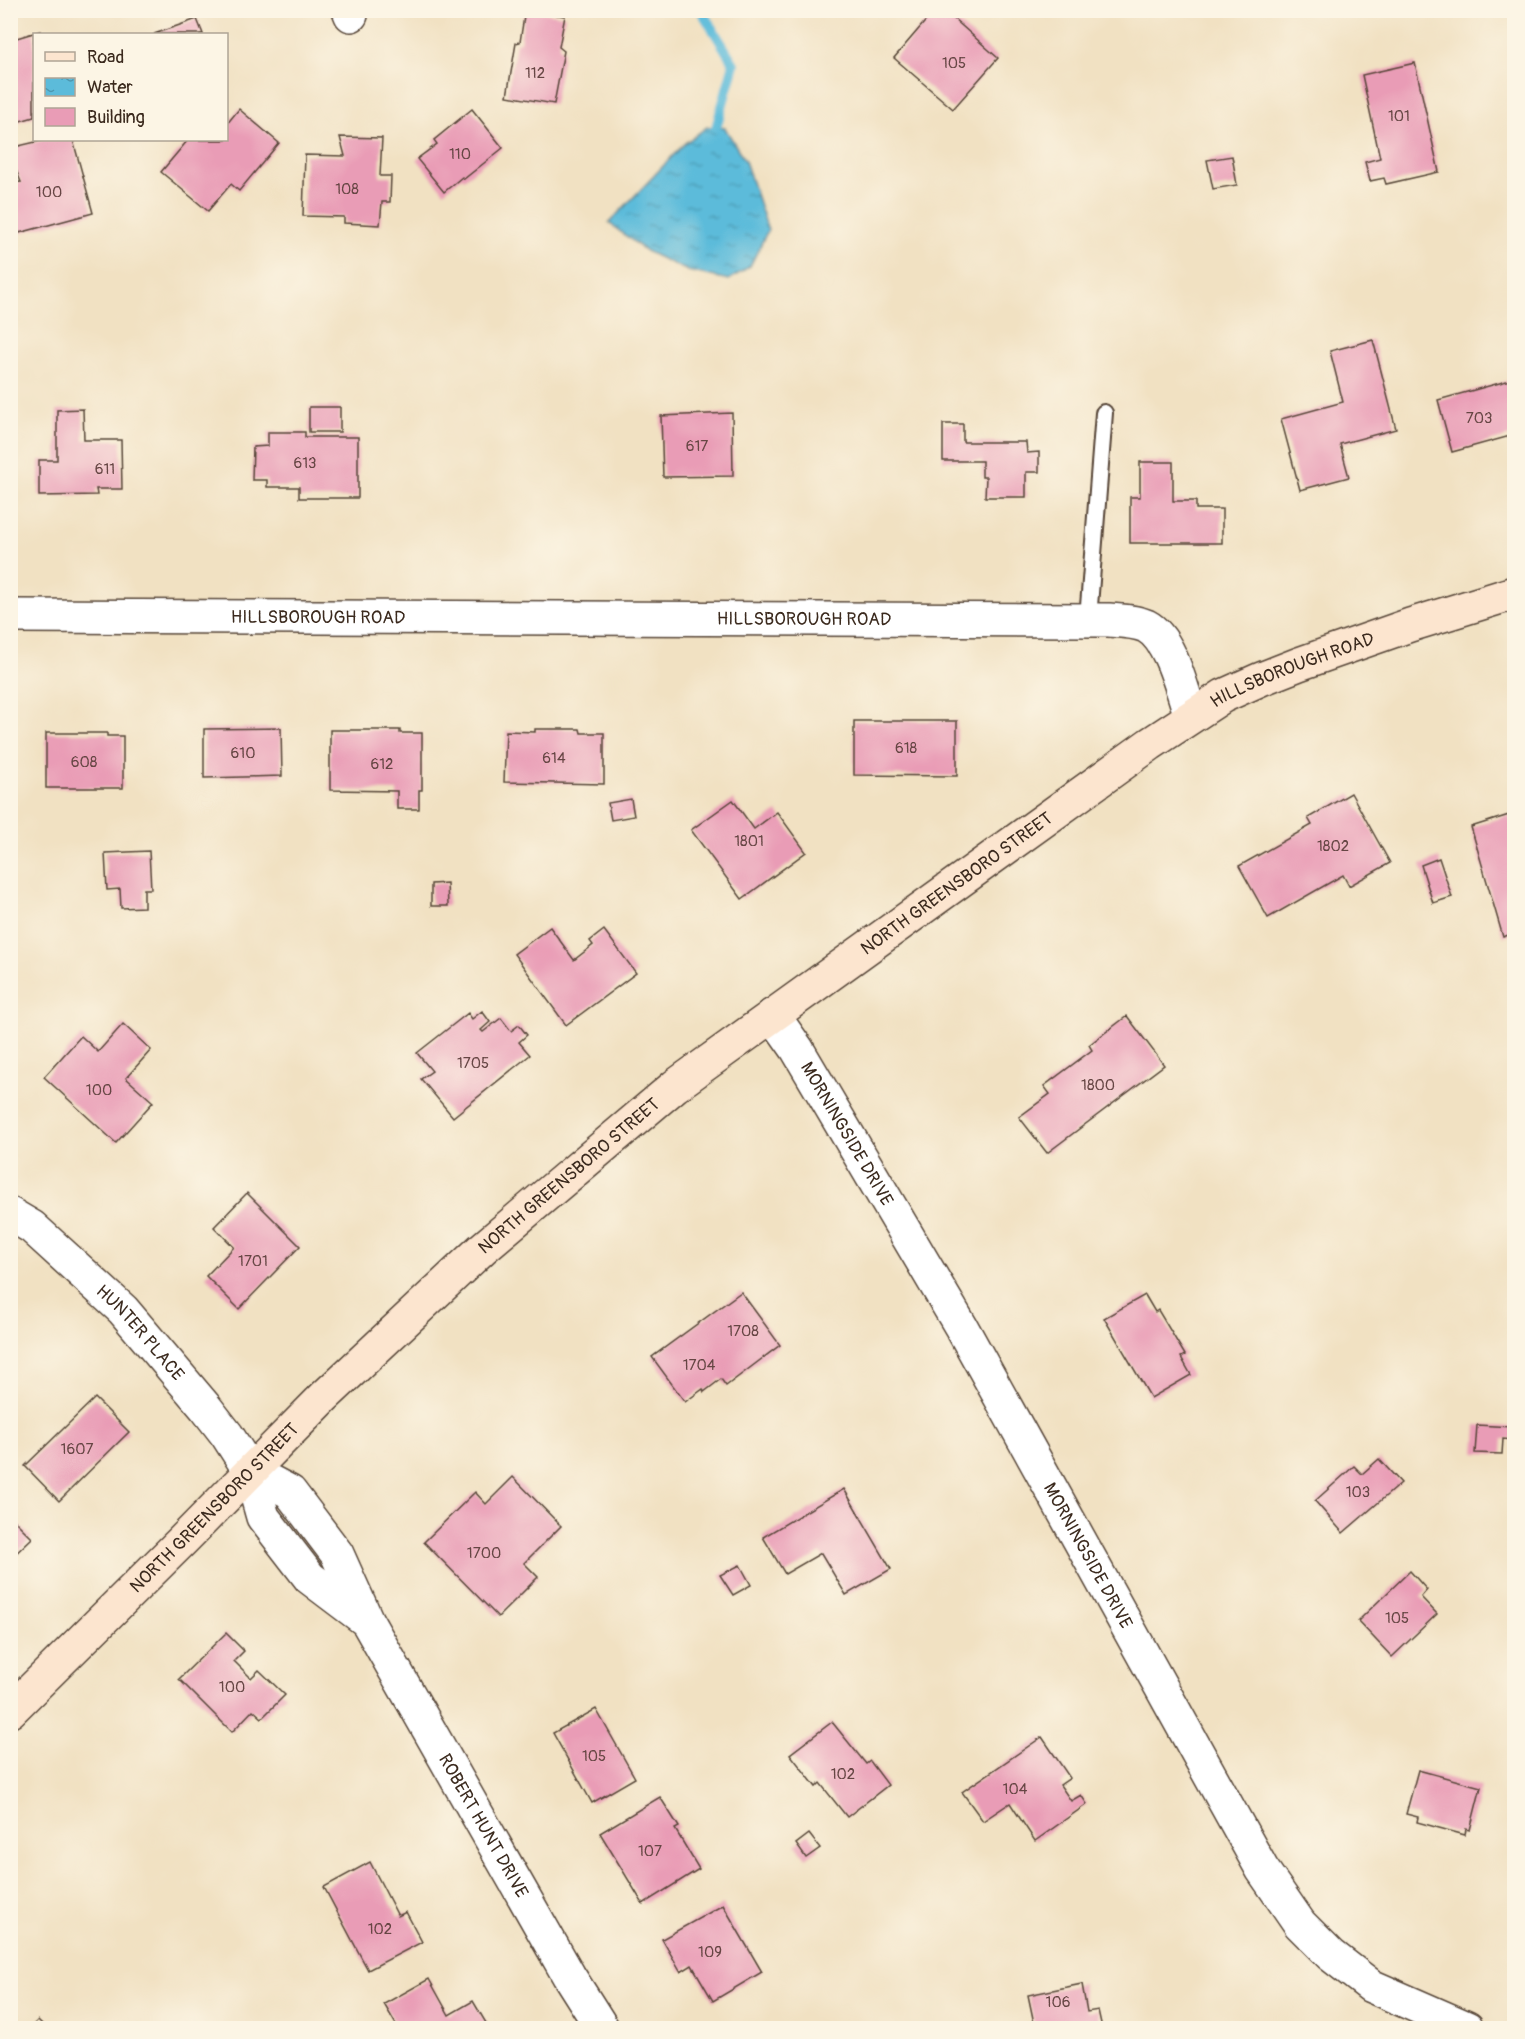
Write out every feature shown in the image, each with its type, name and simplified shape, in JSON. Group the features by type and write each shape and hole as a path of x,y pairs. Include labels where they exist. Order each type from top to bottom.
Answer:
{"main road":[{"name":"HILLSBOROUGH ROAD","path":"1191,716 1223,696 1299,663 1515,593"},
{"name":"NORTH GREENSBORO STREET","path":"10,1710 324,1397 482,1249 675,1086 1191,716"}],"street":[{"name":"HILLSBOROUGH ROAD","path":"10,616 1088,619 1136,623 1155,633 1172,661 1191,716"},
{"name":"MORNINGSIDE DRIVE","path":"773,1015 797,1049 963,1330 1262,1869 1299,1924 1331,1955 1371,1986 1467,2028"},
{"name":"HUNTER PLACE","path":"10,1214 32,1227 123,1310 206,1408 250,1471"},
{"name":"ROBERT HUNT DRIVE","path":"250,1471 263,1517 310,1578 367,1622 569,1976 602,2028"}],"lane":[{"path":"1088,619 1104,413"}],"water":[{"path":"707,127 725,128 745,161 768,230 750,266 729,280 688,271 646,251 609,223 685,143"}],"building":[{"path":"525,10 565,16 559,47 564,51 554,104 507,96 516,43 520,42"},
{"path":"935,10 944,10 998,58 953,109 894,58"},
{"path":"197,19 203,33 157,33"},
{"path":"33,33 33,117 10,124 10,40"},
{"path":"1415,63 1439,172 1386,184 1384,178 1370,181 1365,162 1380,158 1362,75"},
{"path":"239,109 279,143 239,191 231,184 208,211 161,172 187,141 228,141 228,123"},
{"path":"472,109 503,148 444,192 417,159 437,144 434,140"},
{"path":"340,137 382,138 380,176 391,176 390,202 382,202 380,225 344,223 344,217 303,216 305,155 345,156"},
{"path":"40,141 73,141 93,213 19,233 10,201 10,183 21,182 10,155 10,148"},
{"path":"1232,156 1237,185 1213,189 1207,160"},
{"path":"1373,340 1396,429 1340,444 1349,477 1300,490 1281,419 1343,402 1330,351"},
{"path":"1514,379 1514,435 1452,452 1438,400"},
{"path":"309,407 340,407 340,432 309,432"},
{"path":"83,409 84,440 121,440 122,489 96,489 97,495 39,496 39,460 57,460 57,410"},
{"path":"732,413 733,476 663,477 661,416"},
{"path":"943,424 963,424 963,442 1026,442 1027,453 1039,452 1039,472 1026,472 1026,497 985,497 986,477 982,477 982,461 943,461"},
{"path":"268,432 305,432 305,437 358,437 358,498 299,498 299,487 267,487 267,480 252,480 253,447 268,446"},
{"path":"1140,462 1173,462 1173,501 1196,501 1196,509 1222,509 1222,543 1130,543 1130,497 1140,497"},
{"path":"854,721 957,721 957,776 854,775"},
{"path":"281,728 282,776 204,778 204,729"},
{"path":"535,729 580,729 581,733 604,733 604,784 504,782 506,731 535,732"},
{"path":"330,730 400,730 400,733 422,733 422,790 419,790 419,809 397,809 397,791 330,790"},
{"path":"46,733 107,733 107,736 123,736 123,788 46,788"},
{"path":"1351,793 1390,863 1349,886 1343,875 1268,918 1239,866 1312,825 1308,818"},
{"path":"631,799 634,816 611,820 608,803"},
{"path":"733,800 754,829 777,812 806,852 742,899 691,830"},
{"path":"1509,815 1514,831 1514,933 1503,937 1471,827"},
{"path":"149,851 151,889 144,889 144,907 121,908 120,889 107,890 105,853"},
{"path":"1439,858 1452,897 1433,903 1421,865"},
{"path":"447,883 448,906 431,906 431,884"},
{"path":"550,927 574,960 593,945 590,941 604,930 636,973 566,1025 514,954"},
{"path":"482,1011 490,1022 481,1030 483,1032 501,1018 511,1031 519,1025 527,1035 519,1042 530,1055 453,1117 421,1079 432,1071 417,1053 468,1013 472,1019"},
{"path":"1127,1016 1164,1065 1047,1153 1019,1117 1050,1094 1044,1086 1092,1050 1089,1045"},
{"path":"123,1024 151,1050 126,1078 153,1102 116,1143 44,1077 81,1036 98,1052"},
{"path":"247,1193 300,1246 239,1309 206,1276 234,1247 214,1227"},
{"path":"741,1292 780,1345 726,1386 721,1379 704,1392 703,1389 685,1402 652,1357"},
{"path":"1145,1295 1155,1312 1158,1310 1185,1355 1181,1357 1191,1375 1151,1398 1104,1318"},
{"path":"95,1398 129,1432 59,1501 25,1466"},
{"path":"1513,1414 1514,1440 1503,1439 1502,1454 1475,1453 1477,1425 1512,1427"},
{"path":"1379,1459 1401,1483 1343,1533 1315,1501 1354,1466 1362,1474"},
{"path":"513,1477 561,1526 524,1563 538,1577 498,1617 424,1542 475,1492 486,1504"},
{"path":"844,1489 891,1569 846,1595 821,1553 785,1574 763,1537"},
{"path":"10,1516 32,1538 10,1559"},
{"path":"740,1565 751,1585 733,1595 720,1575"},
{"path":"1410,1571 1427,1590 1421,1597 1437,1614 1392,1657 1358,1621"},
{"path":"226,1633 244,1651 234,1661 251,1678 259,1670 285,1695 262,1718 253,1710 232,1732 179,1679"},
{"path":"596,1709 635,1778 592,1803 553,1733"},
{"path":"832,1722 866,1764 870,1761 888,1785 847,1817 820,1783 816,1787 790,1754"},
{"path":"1042,1737 1070,1778 1060,1785 1071,1801 1081,1795 1087,1804 1035,1841 1010,1803 983,1821 962,1792"},
{"path":"1418,1770 1481,1787 1470,1830 1466,1829 1465,1835 1417,1822 1418,1817 1406,1814"},
{"path":"660,1797 679,1827 675,1829 699,1869 643,1904 600,1833"},
{"path":"809,1834 820,1848 806,1858 796,1844"},
{"path":"370,1862 398,1916 406,1912 422,1942 368,1970 324,1887"},
{"path":"723,1905 762,1972 713,2001 692,1965 681,1972 662,1939"},
{"path":"429,1979 449,2015 473,2001 489,2028 398,2028 384,2004"},
{"path":"1082,1984 1087,2012 1098,2010 1102,2028 1035,2028 1028,1995"},
{"path":"38,2020 46,2028 30,2028"}],"waterway":[{"path":"701,10 734,64 716,128"}]}
